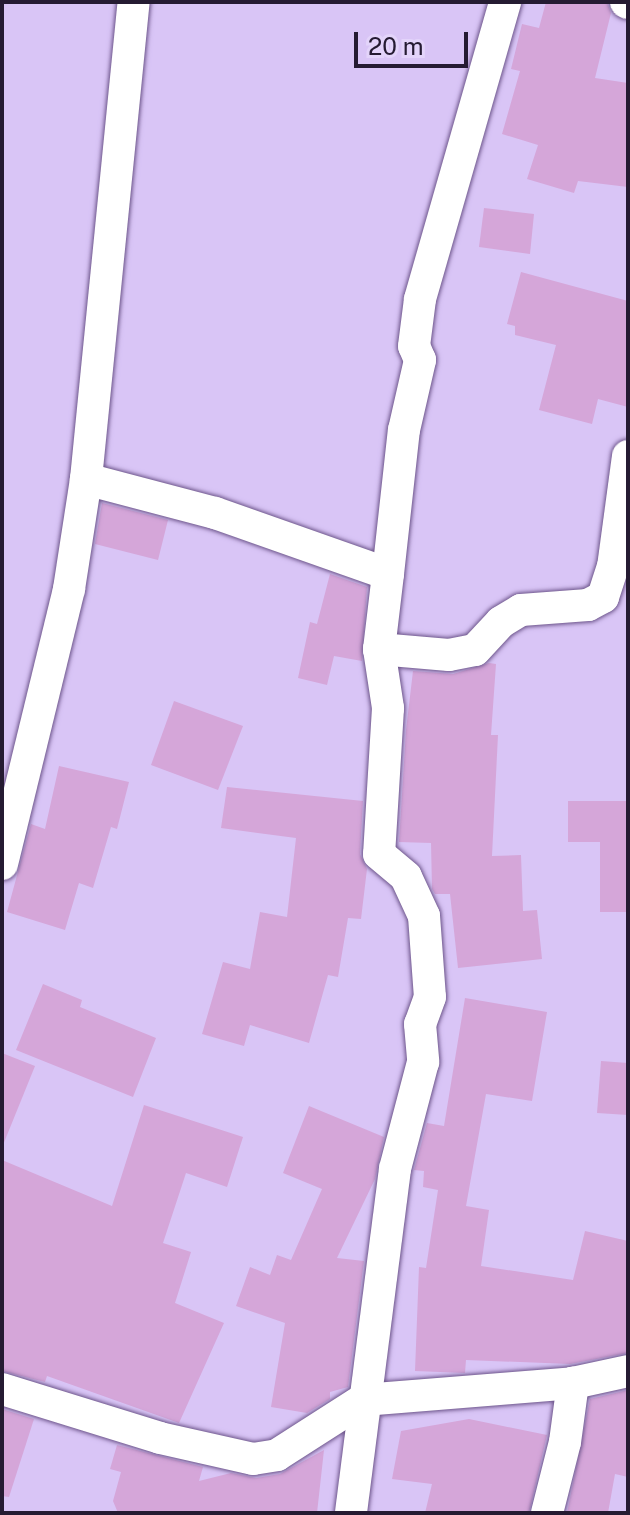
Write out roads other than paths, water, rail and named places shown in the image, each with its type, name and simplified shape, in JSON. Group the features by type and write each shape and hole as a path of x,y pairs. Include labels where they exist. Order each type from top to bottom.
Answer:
{"street":[{"path":"2,864 69,589 86,479 134,2"},
{"path":"351,1513 363,1400 395,1169 423,1062 420,1024 430,997 424,916 406,877 379,854 388,708 379,649 404,430 420,360 414,346 420,299 505,2"},
{"path":"379,649 449,655 475,650 501,622 521,610 588,605 603,597 613,567 628,456"},
{"path":"86,479 215,513 388,574"},
{"path":"2,1389 160,1438 253,1459 277,1455 363,1400 573,1383 628,1371"},
{"path":"547,1513 565,1442 573,1383"}]}
